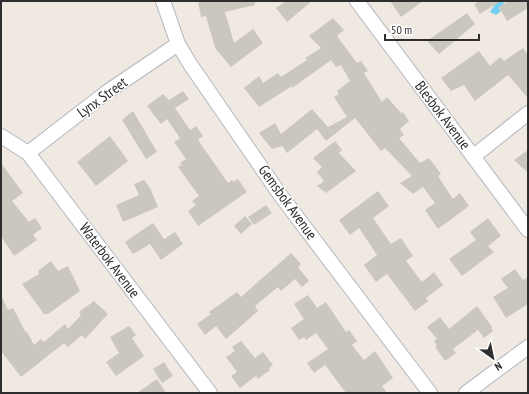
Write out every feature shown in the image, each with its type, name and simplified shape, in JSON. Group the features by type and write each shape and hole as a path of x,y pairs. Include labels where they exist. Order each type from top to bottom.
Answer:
{"street":[{"name":"Gemsbok Avenue","path":"163,1 178,44 282,196 430,393"},
{"name":"Blesbok Avenue","path":"357,1 528,230"},
{"name":"Lynx Street","path":"28,153 107,92 178,44"},
{"path":"474,156 528,113"},
{"name":"Waterbok Avenue","path":"1,136 28,153 210,393"},
{"path":"466,393 528,347"}],"water":[{"path":"491,1 503,1 504,4 499,8 501,11 496,15 490,12 494,6"}],"building":[{"path":"198,1 255,1 255,5 225,12 234,43 253,29 263,43 231,67 215,48 206,16 201,17"},
{"path":"286,1 312,1 287,22 276,8"},
{"path":"390,1 423,1 401,17"},
{"path":"480,1 501,1 480,14 474,4"},
{"path":"508,1 528,1 528,8 507,21 499,7"},
{"path":"467,13 475,24 439,54 427,41"},
{"path":"333,18 344,30 337,36 357,63 361,61 368,71 364,73 382,102 387,97 401,113 403,112 409,121 400,129 404,135 399,138 420,163 429,158 441,174 438,176 453,199 460,193 469,206 438,229 425,210 435,203 423,187 413,194 400,183 412,176 385,148 381,151 355,118 326,141 317,129 287,153 282,146 272,149 259,133 275,123 281,134 312,109 328,127 347,117 334,97 339,94 337,91 350,81 341,65 336,67 331,60 292,88 292,86 259,107 244,88 259,76 263,83 278,73 281,77 307,60 305,58 321,48 309,36"},
{"path":"523,48 528,55 528,98 508,75 475,101 464,85 451,91 441,78 479,51 490,66 500,57 504,61"},
{"path":"183,91 189,99 175,108 190,130 196,126 203,136 198,140 228,183 232,180 233,182 238,179 247,192 198,226 188,211 196,205 192,201 199,196 178,167 182,165 180,163 186,159 174,142 180,138 167,119 161,124 147,106 163,94 169,100"},
{"path":"133,111 157,152 146,159 122,120"},
{"path":"110,136 128,161 96,186 77,162"},
{"path":"335,141 342,150 339,153 356,171 326,193 317,186 324,181 317,172 322,167 313,158"},
{"path":"528,150 528,173 514,160"},
{"path":"1,163 23,193 12,201 29,222 35,218 42,228 33,235 37,240 14,256 1,236"},
{"path":"144,180 150,188 158,207 123,222 116,205 139,195 134,184"},
{"path":"378,191 389,206 373,218 391,244 401,238 413,256 406,261 422,282 434,272 443,285 426,298 428,301 415,311 387,274 376,282 364,265 377,255 359,228 350,235 339,220"},
{"path":"266,205 272,213 254,225 248,217"},
{"path":"245,216 252,224 241,234 234,226"},
{"path":"488,218 501,236 488,246 494,252 462,276 449,259 476,240 470,232"},
{"path":"153,223 164,239 175,232 183,244 161,260 150,244 133,254 125,242"},
{"path":"291,253 301,264 298,267 309,281 302,287 295,279 281,291 278,287 255,306 258,311 226,339 216,326 205,335 197,324 211,314 209,312 237,292 241,297"},
{"path":"51,261 58,271 68,266 80,291 48,314 44,314 22,284 39,274 38,271"},
{"path":"515,269 523,280 528,277 528,304 506,318 493,297 508,288 501,279"},
{"path":"1,295 8,310 13,308 34,345 41,339 44,342 65,324 68,329 81,315 79,312 94,301 108,314 85,339 82,335 68,347 64,343 21,377 1,351"},
{"path":"308,295 317,308 326,302 346,332 349,330 357,341 352,345 364,360 375,351 393,378 382,386 387,393 346,393 325,365 314,373 307,363 328,349 316,333 306,340 304,337 299,340 291,328 304,319 294,304"},
{"path":"477,306 492,327 491,328 493,331 484,338 478,330 453,349 456,353 445,361 435,347 437,346 434,341 437,339 427,327 440,317 449,329"},
{"path":"129,326 136,335 132,338 144,356 116,376 106,362 119,353 110,337"},
{"path":"241,341 255,358 263,352 273,365 269,368 270,370 258,379 256,376 240,388 231,376 237,372 226,357 235,351 232,347"},
{"path":"164,362 173,376 162,383 153,369"},
{"path":"157,379 166,393 137,393"}]}
